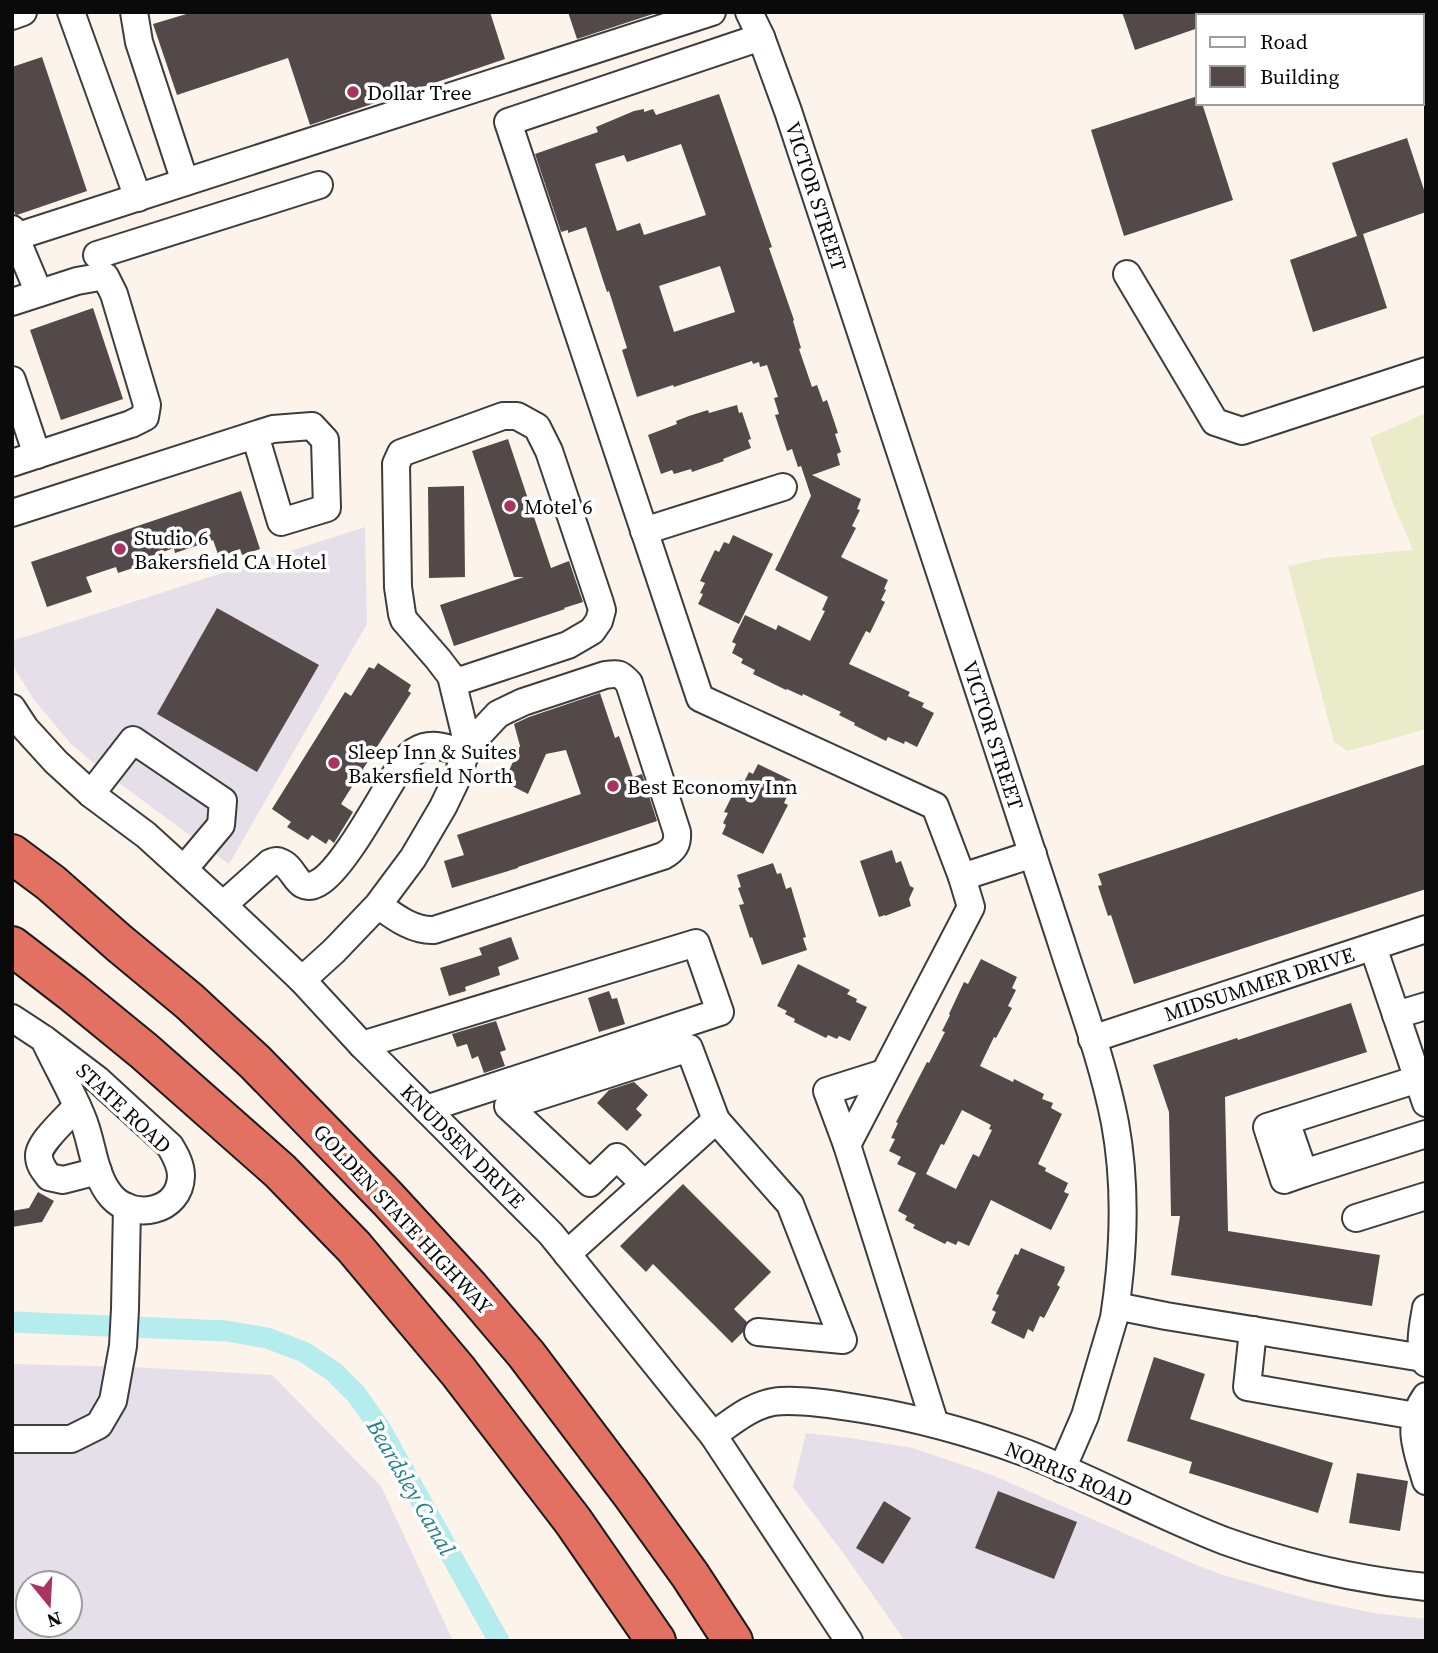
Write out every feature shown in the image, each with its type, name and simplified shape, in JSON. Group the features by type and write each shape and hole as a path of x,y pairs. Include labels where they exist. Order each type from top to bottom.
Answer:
{"highway":[{"name":"GOLDEN STATE HIGHWAY","path":"12,854 51,883 190,1001 255,1062 469,1287 526,1354 623,1483 690,1575 733,1641"},
{"path":"12,946 144,1051 280,1171 354,1248 475,1392 573,1521 656,1641"}],"street":[{"path":"71,12 138,198"},
{"path":"134,12 139,42 186,182"},
{"name":"VICTOR STREET","path":"749,12 788,111 1033,854 1105,1079 1115,1124 1124,1226 1116,1307 1086,1416 1062,1469"},
{"path":"39,293 13,235 138,198 696,15"},
{"path":"761,37 508,122 700,698 936,806 962,877 971,907 847,1145"},
{"path":"12,302 76,281 101,266 319,185"},
{"path":"12,380 24,459 145,417 147,405 114,294 82,216"},
{"path":"1127,274 1215,422 1242,431 1426,371"},
{"path":"453,683 568,645 592,631 599,621 600,603 549,451 537,427 517,416 503,416 401,453 396,464 398,587 402,614 450,676 467,750"},
{"path":"12,513 255,435"},
{"path":"644,531 783,487"},
{"path":"302,981 377,905 413,858 443,807 467,750 498,714 523,702 605,675 617,673 629,683 677,832 678,841 673,850 663,856 435,930 427,931 404,923 377,905"},
{"name":"KNUDSEN DRIVE","path":"12,708 25,728 56,762 91,794 146,835 223,905 302,981 362,1045 551,1234 712,1435 849,1641"},
{"path":"91,794 133,740 223,801 221,825 184,869"},
{"path":"223,905 270,863 280,861 301,884 309,886 321,881 342,858 405,759 422,747 467,750"},
{"path":"962,877 1033,854"},
{"name":"MIDSUMMER DRIVE","path":"1093,1040 1426,929"},
{"path":"362,1045 696,943 720,1012 426,1109"},
{"path":"1373,947 1422,1091 1286,1121 1304,1173 1426,1134"},
{"path":"1396,1015 1426,1006"},
{"name":"STATE ROAD","path":"13,1021 44,1039 98,1080 170,1146 178,1159 181,1175 179,1188 171,1200 159,1208 139,1211 117,1202 110,1195 101,1180 83,1118 44,1039"},
{"path":"644,1184 618,1157 590,1183 508,1106 689,1048 716,1120 790,1205 843,1340 758,1332"},
{"path":"884,1073 827,1091 847,1145 935,1424"},
{"path":"77,1106 39,1149 40,1165 49,1177 63,1180 98,1171"},
{"path":"567,1254 716,1120"},
{"path":"1356,1218 1426,1196"},
{"path":"12,1439 71,1439 99,1425 113,1401 125,1309 127,1207"},
{"path":"1116,1307 1424,1361 1421,1341 1426,1308"},
{"path":"1253,1330 1247,1387 1421,1406 1413,1423 1426,1481"},
{"name":"NORRIS ROAD","path":"712,1435 752,1409 772,1402 843,1406 907,1416 1027,1454 1225,1541 1284,1560 1345,1574 1426,1587"}],"shaded area":[{"path":"365,527 367,624 229,864 108,775 71,744 34,700 12,664 12,641"},
{"path":"12,1364 133,1367 272,1375 381,1486 453,1641 12,1641"},
{"path":"806,1433 913,1448 992,1475 1223,1575 1312,1600 1373,1613 1426,1619 1426,1641 905,1641 793,1487"}],"green space":[{"path":"1426,413 1426,729 1348,751 1334,742 1288,566 1325,558 1413,550 1370,438"}],"building":[{"name":"Dollar Tree","path":"193,12 490,12 505,59 310,125 288,58 177,95 153,24"},
{"path":"568,12 653,12 653,14 577,39"},
{"path":"1122,12 1198,12 1196,29 1135,50"},
{"path":"42,57 87,191 17,215 12,205 12,67"},
{"path":"719,94 772,247 769,248 794,320 801,348 799,349 812,387 817,385 823,402 827,400 838,433 835,434 841,452 837,454 840,465 812,475 861,499 857,509 860,510 852,526 856,528 841,557 888,580 881,600 885,602 870,633 866,631 849,664 910,692 908,696 924,703 922,707 934,713 917,747 888,737 886,741 854,725 855,723 839,715 841,712 753,674 755,670 741,663 743,659 732,653 736,644 732,642 745,615 776,630 778,625 810,641 825,611 822,610 828,597 775,570 811,496 792,449 787,451 775,415 779,414 774,398 778,397 767,365 760,367 759,362 753,364 752,361 637,397 622,350 627,348 586,227 568,233 568,230 561,232 535,154 598,132 596,127 634,111 653,109 656,115","holes":["681,144 706,215 644,235 640,223 617,231 595,164 624,155 627,162","720,266 735,312 674,332 659,286"]},
{"path":"1196,97 1196,105 1203,105 1233,200 1124,236 1091,130"},
{"path":"1407,138 1426,196 1426,212 1363,234 1387,308 1313,332 1290,260 1357,236 1332,163"},
{"path":"93,308 123,399 61,420 30,330"},
{"path":"737,405 751,439 748,440 751,448 692,472 691,469 674,474 672,470 661,474 648,435 677,424 676,421 689,416"},
{"name":"Motel 6","path":"508,439 551,568 569,561 583,602 454,646 440,605 524,577 514,577 472,451"},
{"name":"Motel 6","path":"464,486 465,577 429,578 428,487"},
{"name":"Studio 6 Bakersfield CA Hotel","path":"241,491 260,549 242,555 240,549 219,557 213,540 175,553 174,548 143,559 145,564 118,573 116,567 86,577 92,592 47,607 31,562"},
{"path":"733,535 773,554 739,624 698,604 705,583 700,581 715,550 719,552 724,542 729,544"},
{"path":"217,608 319,665 257,772 157,714"},
{"name":"Sleep Inn & Suites Bakersfield North","path":"378,663 411,685 408,691 411,693 341,804 353,812 334,843 329,839 326,844 312,835 308,840 287,827 291,822 272,809 345,692 351,696 369,667 374,669"},
{"name":"Best Economy Inn","path":"600,693 615,738 619,736 633,777 642,774 657,821 452,888 444,861 464,855 457,835 581,794 566,750 546,754 528,794 504,782 520,746 514,724"},
{"path":"758,764 791,780 784,803 788,805 763,854 722,834 728,813 724,812 740,780 744,782 749,772 753,774"},
{"path":"1426,764 1426,889 1134,984 1111,915 1108,916 1098,886 1102,885 1098,874"},
{"path":"892,850 896,863 901,861 910,886 914,888 909,899 911,906 879,917 860,861"},
{"path":"773,863 777,874 781,873 786,889 791,887 806,937 803,938 807,950 762,965 739,905 744,904 737,875"},
{"path":"511,937 519,959 498,967 500,975 465,987 466,991 449,996 440,968 482,955 479,948"},
{"path":"981,959 1017,977 1012,988 1016,990 1008,1006 1012,1008 980,1066 1044,1094 1042,1099 1053,1103 1051,1108 1062,1114 1038,1164 1046,1168 1045,1171 1068,1183 1064,1192 1069,1194 1051,1230 991,1200 969,1246 958,1241 956,1245 947,1241 945,1244 913,1228 915,1225 905,1220 907,1216 898,1211 916,1173 897,1164 901,1157 889,1151 895,1139 891,1138 898,1123 896,1122 945,1032 942,1031 964,982 968,984","holes":["962,1110 991,1125 989,1129 992,1130 979,1157 973,1154 956,1189 926,1174"]},
{"path":"798,964 850,990 847,994 867,1007 850,1041 839,1036 837,1039 828,1035 826,1038 794,1022 795,1019 785,1014 787,1011 777,1006"},
{"path":"609,991 612,999 617,998 625,1024 599,1032 588,998"},
{"path":"1351,1003 1367,1052 1225,1097 1228,1231 1380,1255 1372,1306 1171,1275 1180,1216 1171,1216 1169,1112 1153,1065"},
{"path":"496,1021 506,1050 500,1052 505,1066 484,1073 478,1056 472,1059 467,1044 457,1047 452,1034"},
{"path":"634,1082 648,1095 636,1109 642,1115 627,1131 597,1103 609,1090"},
{"path":"683,1184 771,1272 734,1309 747,1322 743,1332 732,1343 653,1264 646,1272 620,1246"},
{"path":"38,1192 54,1201 42,1222 12,1227 12,1211 29,1208"},
{"path":"1021,1248 1065,1267 1057,1285 1060,1287 1044,1318 1040,1316 1033,1332 1028,1329 1024,1339 991,1323 996,1312 992,1310 999,1295 996,1294 1015,1254 1018,1255"},
{"path":"1154,1357 1205,1374 1190,1419 1333,1463 1318,1513 1189,1473 1192,1462 1127,1441"},
{"path":"1357,1473 1408,1481 1400,1531 1349,1523"},
{"path":"998,1491 1077,1522 1054,1579 975,1548"},
{"path":"884,1501 911,1518 883,1564 856,1548"}],"waterway":[{"name":"Beardsley Canal","path":"12,1322 227,1331 267,1338 304,1352 334,1372 356,1394 380,1428 499,1641"}],"place":[{"name":"Dollar Tree","path":"353,92"},
{"name":"Motel 6","path":"510,506"},
{"name":"Studio 6 Bakersfield CA Hotel","path":"120,549"},
{"name":"Sleep Inn & Suites Bakersfield North","path":"334,763"},
{"name":"Best Economy Inn","path":"613,786"}]}
